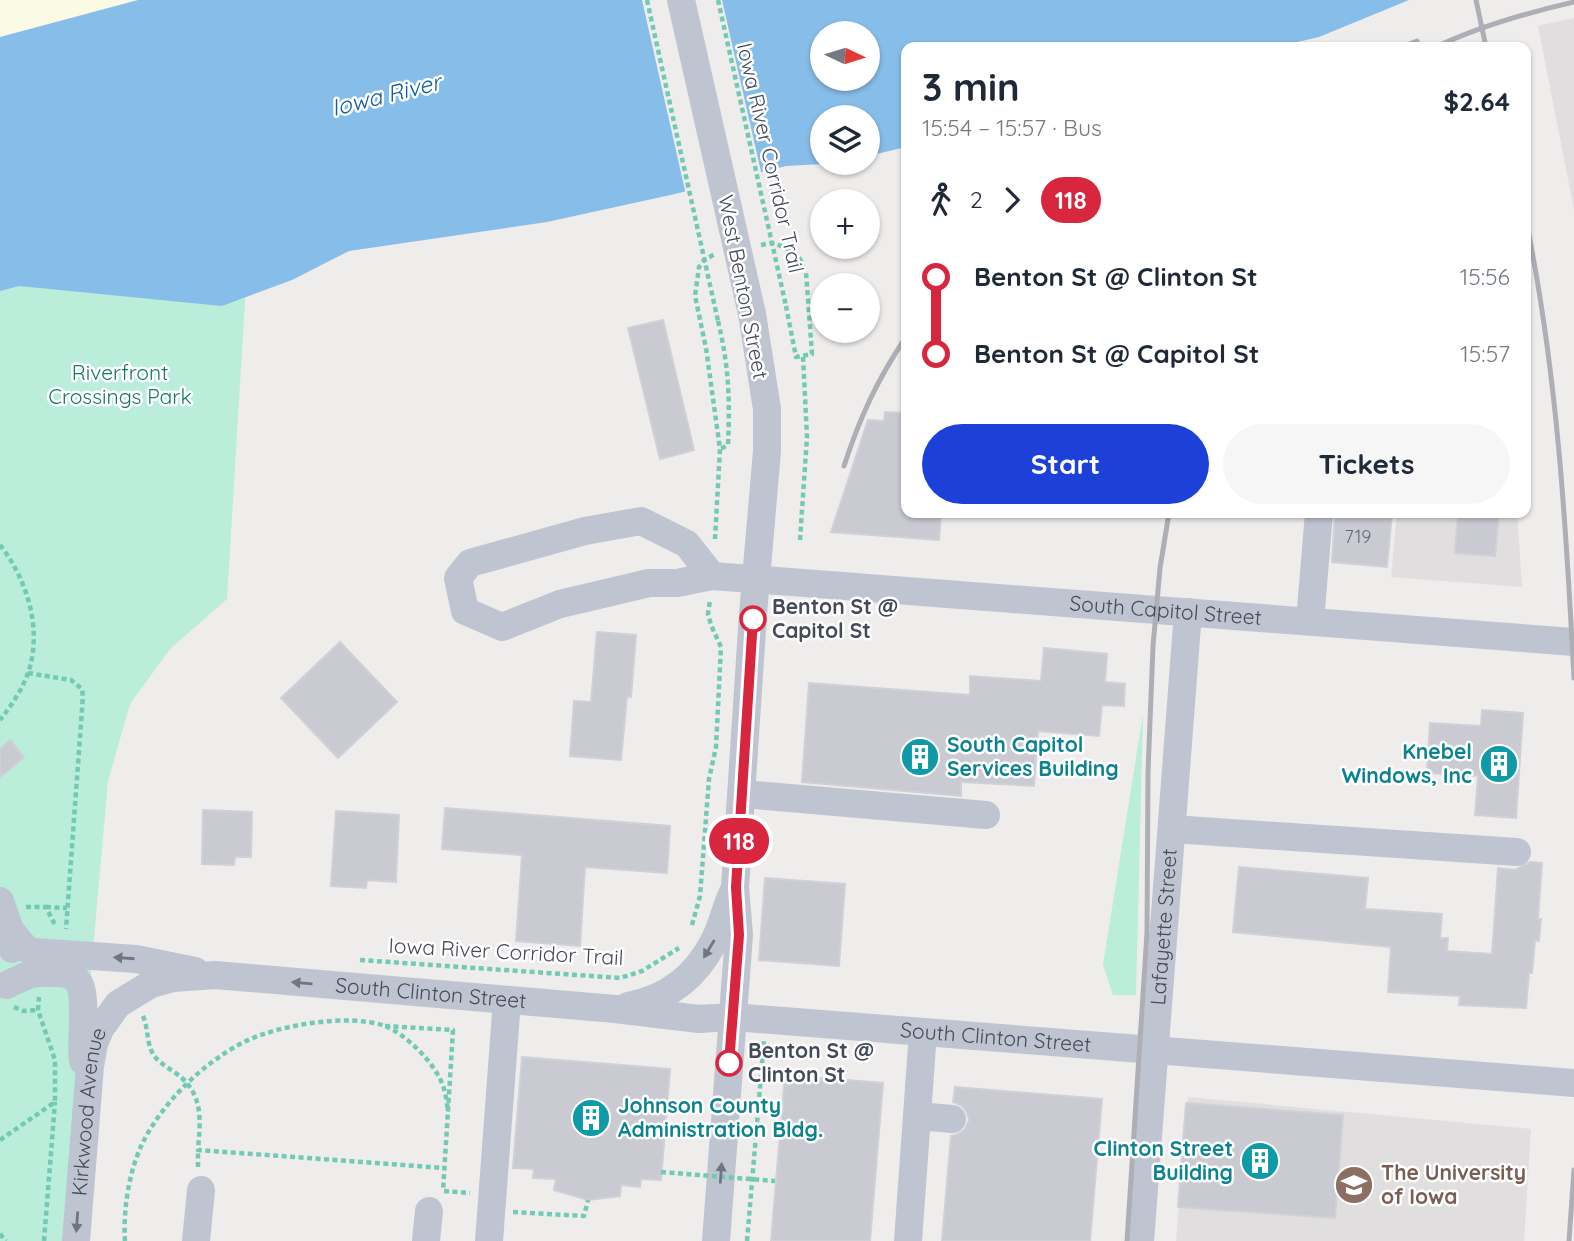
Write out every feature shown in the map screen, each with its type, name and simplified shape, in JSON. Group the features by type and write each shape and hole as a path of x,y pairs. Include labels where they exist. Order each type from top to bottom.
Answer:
{"street":[{"name":"West Benton Street","path":"681,0 752,314 767,408 767,451 736,887"},
{"path":"1310,621 1319,518"},
{"name":"South Capitol Street","path":"712,576 687,544 641,521 585,531 470,563 458,579 465,611 502,626 560,604 649,583 677,583 712,576 1574,642"},
{"name":"Lafayette Street","path":"1140,1241 1188,612"},
{"path":"743,794 986,815"},
{"path":"1172,829 1517,852"},
{"path":"615,1009 661,996 686,981 714,942 736,887"},
{"path":"716,1241 739,935 736,887"},
{"path":"11,913 24,948 34,952 159,962 215,975"},
{"path":"5,997 11,964 11,913"},
{"path":"5,997 33,972 66,973 74,977 80,984 83,999 82,1054 87,1089"},
{"name":"South Clinton Street","path":"129,996 151,984 173,978 215,975 507,999 699,1019 733,1017 1574,1083"},
{"name":"Kirkwood Avenue","path":"76,1241 87,1089 94,1044 100,1029 118,1004 129,996"},
{"path":"489,1241 507,999"},
{"path":"908,1241 923,1032"},
{"path":"917,1116 952,1119"},
{"path":"196,1241 201,1191"},
{"path":"426,1241 438,1201"}],"path":[{"path":"647,0 727,360 730,397 728,445 720,449"},
{"name":"Iowa River Corridor Trail","path":"718,0 796,357 803,356 807,437 800,540"},
{"path":"0,545 18,572 32,618 32,658 28,673 12,704 0,720"},
{"path":"689,930 699,896 709,779 716,747 721,647 710,625 708,614 712,576"},
{"path":"28,673 71,680 82,689 66,929"},
{"path":"11,913 46,907 68,908"},
{"path":"46,907 55,925 76,931"},
{"path":"46,933 55,925"},
{"name":"Iowa River Corridor Trail","path":"357,960 620,978 642,971 665,958 678,948 685,938"},
{"path":"39,991 38,1010 55,1060 55,1102 44,1241"},
{"path":"129,996 147,1026 150,1048 155,1057 187,1084 196,1097 201,1111 198,1150 444,1168"},
{"path":"5,997 23,1012 38,1010"},
{"path":"747,1241 765,1020"},
{"path":"125,1241 124,1222 131,1180 143,1143 163,1112 187,1084 210,1064 244,1042 277,1030 314,1023 348,1021 453,1030 444,1168 438,1201 493,1194 510,1195 509,1211 584,1216 587,1200"},
{"path":"384,1026 411,1044 429,1061 443,1085 448,1112"},
{"path":"0,1140 55,1102"},
{"path":"661,1172 775,1181"},
{"path":"0,1234 6,1241"}],"shaded area":[{"path":"0,0 138,0 0,37"},
{"path":"1574,18 1574,210 1538,26"},
{"path":"1397,518 1517,518 1522,587 1391,577"},
{"name":"The University of Iowa","path":"1188,1097 1531,1129 1524,1241 1176,1241"}],"green space":[{"name":"Riverfront Crossings Park","path":"0,266 247,268 227,599 170,649 130,704 108,781 67,1241 0,1241"},
{"path":"1143,714 1136,995 1113,995 1103,965"}],"water":[{"name":"Iowa River","path":"138,0 1409,0 1319,37 1298,42 901,42 901,148 880,153 880,105 810,105 810,165 786,166 547,222 349,251 292,280 222,306 19,286 0,291 0,37"}],"pier":[{"path":"642,0 722,0 762,176 686,195"}],"building":[{"path":"663,320 694,450 660,459 628,328"},
{"path":"885,412 901,413 901,518 941,518 939,540 831,532 868,420 884,421"},
{"path":"1335,518 1392,518 1387,567 1332,562"},
{"path":"1458,518 1499,518 1495,556 1455,553"},
{"path":"597,632 636,635 631,697 627,697 621,760 570,756 574,701 591,702"},
{"path":"340,642 397,702 338,758 281,698"},
{"name":"South Capitol Services Building","path":"1044,648 1107,654 1105,682 1125,684 1124,706 1102,705 1099,736 1038,731 1034,786 961,782 961,796 802,782 809,683 970,695 970,676 1041,681"},
{"name":"Knebel Windows, Inc","path":"1482,710 1523,713 1516,818 1475,815 1478,776 1427,773 1430,723 1481,726"},
{"path":"10,740 24,757 0,777 0,749"},
{"path":"445,808 670,826 667,873 585,867 580,946 516,941 522,855 442,849"},
{"path":"203,810 252,812 251,857 235,857 234,865 202,864"},
{"path":"336,811 399,815 396,882 367,880 366,888 331,886"},
{"path":"1530,862 1542,863 1538,919 1541,919 1539,941 1535,940 1532,973 1529,973 1526,1008 1459,1005 1460,996 1388,992 1391,947 1233,932 1239,867 1368,878 1365,909 1442,914 1440,938 1448,938 1447,951 1492,954 1498,868 1515,870"},
{"path":"765,878 845,884 839,966 759,960"},
{"name":"Johnson County Administration Bldg.","path":"522,1057 670,1069 661,1180 641,1179 640,1187 621,1185 620,1196 588,1200 554,1190 556,1179 533,1178 534,1169 513,1168"},
{"path":"785,1075 883,1083 870,1241 771,1241"},
{"path":"955,1087 1102,1099 1090,1241 942,1241 951,1136 965,1129 969,1120 962,1106 953,1102"},
{"name":"Clinton Street Building","path":"1186,1103 1343,1115 1335,1218 1178,1207"}],"railway":[{"path":"1476,0 1485,42"},
{"path":"1448,42 1504,21 1574,2"},
{"path":"1531,246 1559,448 1574,678"},
{"path":"844,466 870,399 901,345"},
{"path":"1127,1241 1147,933 1148,772 1153,646 1160,568 1168,518"},
{"path":"1569,1241 1574,1170"}],"bus line":[{"name":"118","path":"729,1063 739,935 736,887 753,619"}],"place":[{"name":"Benton St @ Capitol St","path":"753,619"},
{"name":"South Capitol Services Building","path":"920,757"},
{"name":"Knebel Windows, Inc","path":"1499,764"},
{"name":"Benton St @ Clinton St","path":"729,1063"},
{"name":"Johnson County Administration Bldg.","path":"591,1118"},
{"name":"Clinton Street Building","path":"1260,1161"},
{"name":"The University of Iowa","path":"1354,1185"}]}
